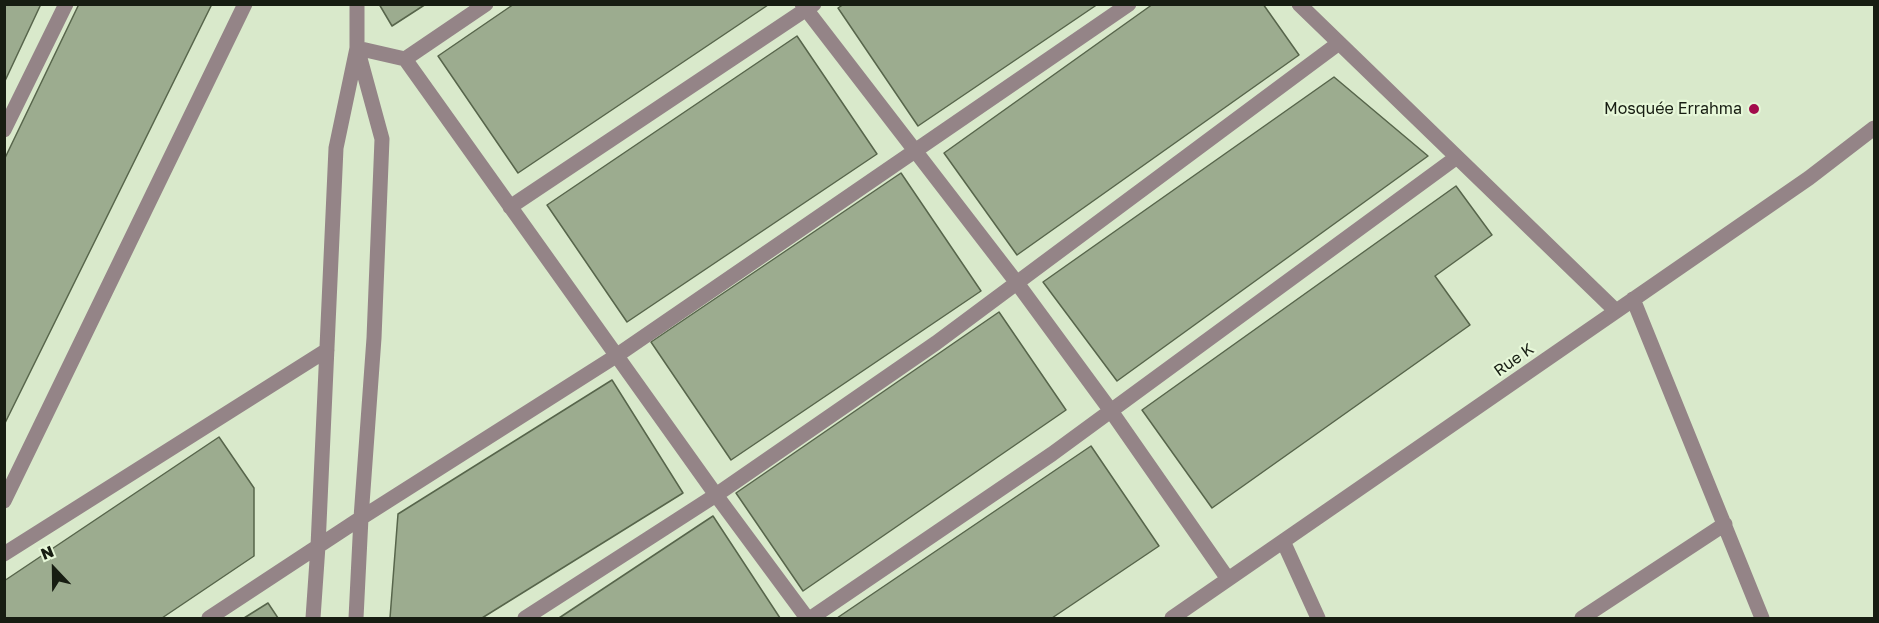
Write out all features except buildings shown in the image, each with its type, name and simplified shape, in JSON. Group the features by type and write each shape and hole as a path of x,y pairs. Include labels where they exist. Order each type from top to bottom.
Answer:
{"street":[{"path":"4,129 66,4"},
{"path":"4,501 244,4"},
{"path":"313,618 336,148 357,48 357,4"},
{"path":"405,59 486,4"},
{"path":"209,618 361,518 616,356 1129,4"},
{"path":"1299,4 1616,311"},
{"path":"510,207 807,6 914,152 1017,283 1111,411 1228,579"},
{"path":"525,618 716,495 927,350 1339,43"},
{"path":"357,48 405,59 716,495 809,618 1052,454 1457,157"},
{"path":"356,618 374,338 382,139 357,48"},
{"name":"Rue K","path":"1172,618 1809,178 1875,128"},
{"path":"1633,299 1762,618"},
{"path":"4,554 327,350"},
{"path":"1582,618 1725,524"},
{"path":"1283,541 1318,618"}],"place":[{"name":"Mosquée Errahma","path":"1754,109"}]}
